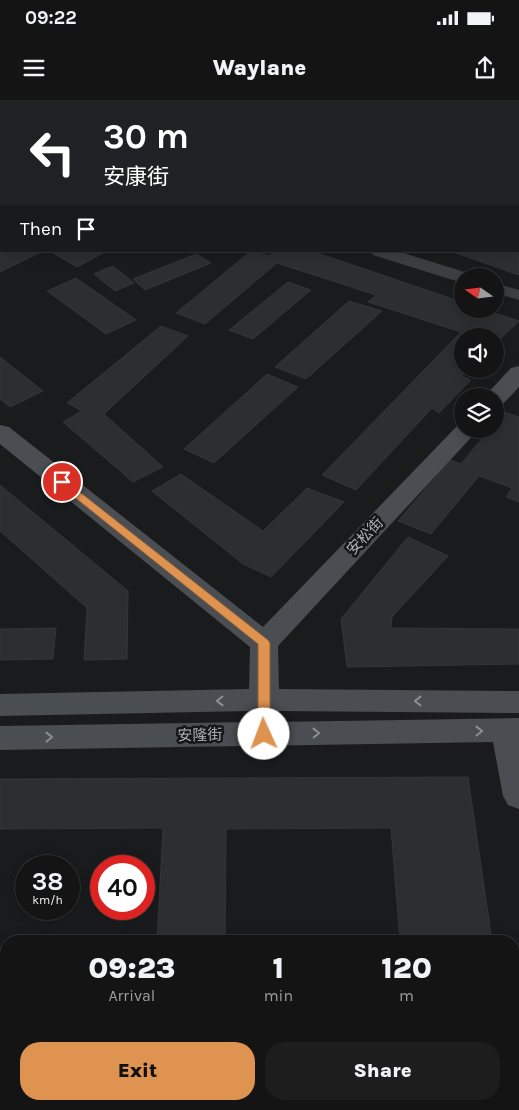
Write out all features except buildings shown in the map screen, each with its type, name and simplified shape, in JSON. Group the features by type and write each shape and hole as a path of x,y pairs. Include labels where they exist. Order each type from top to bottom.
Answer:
{"street":[{"path":"382,252 454,274"},
{"path":"504,291 519,295"},
{"path":"504,389 519,373"},
{"path":"0,432 264,643 264,734"},
{"name":"安松街","path":"264,643 458,438"},
{"path":"0,705 263,700 519,702"},
{"path":"513,730 519,796"},
{"name":"安隆街","path":"0,738 513,730"}],"route":[{"path":"62,482 264,643 264,734"}]}
